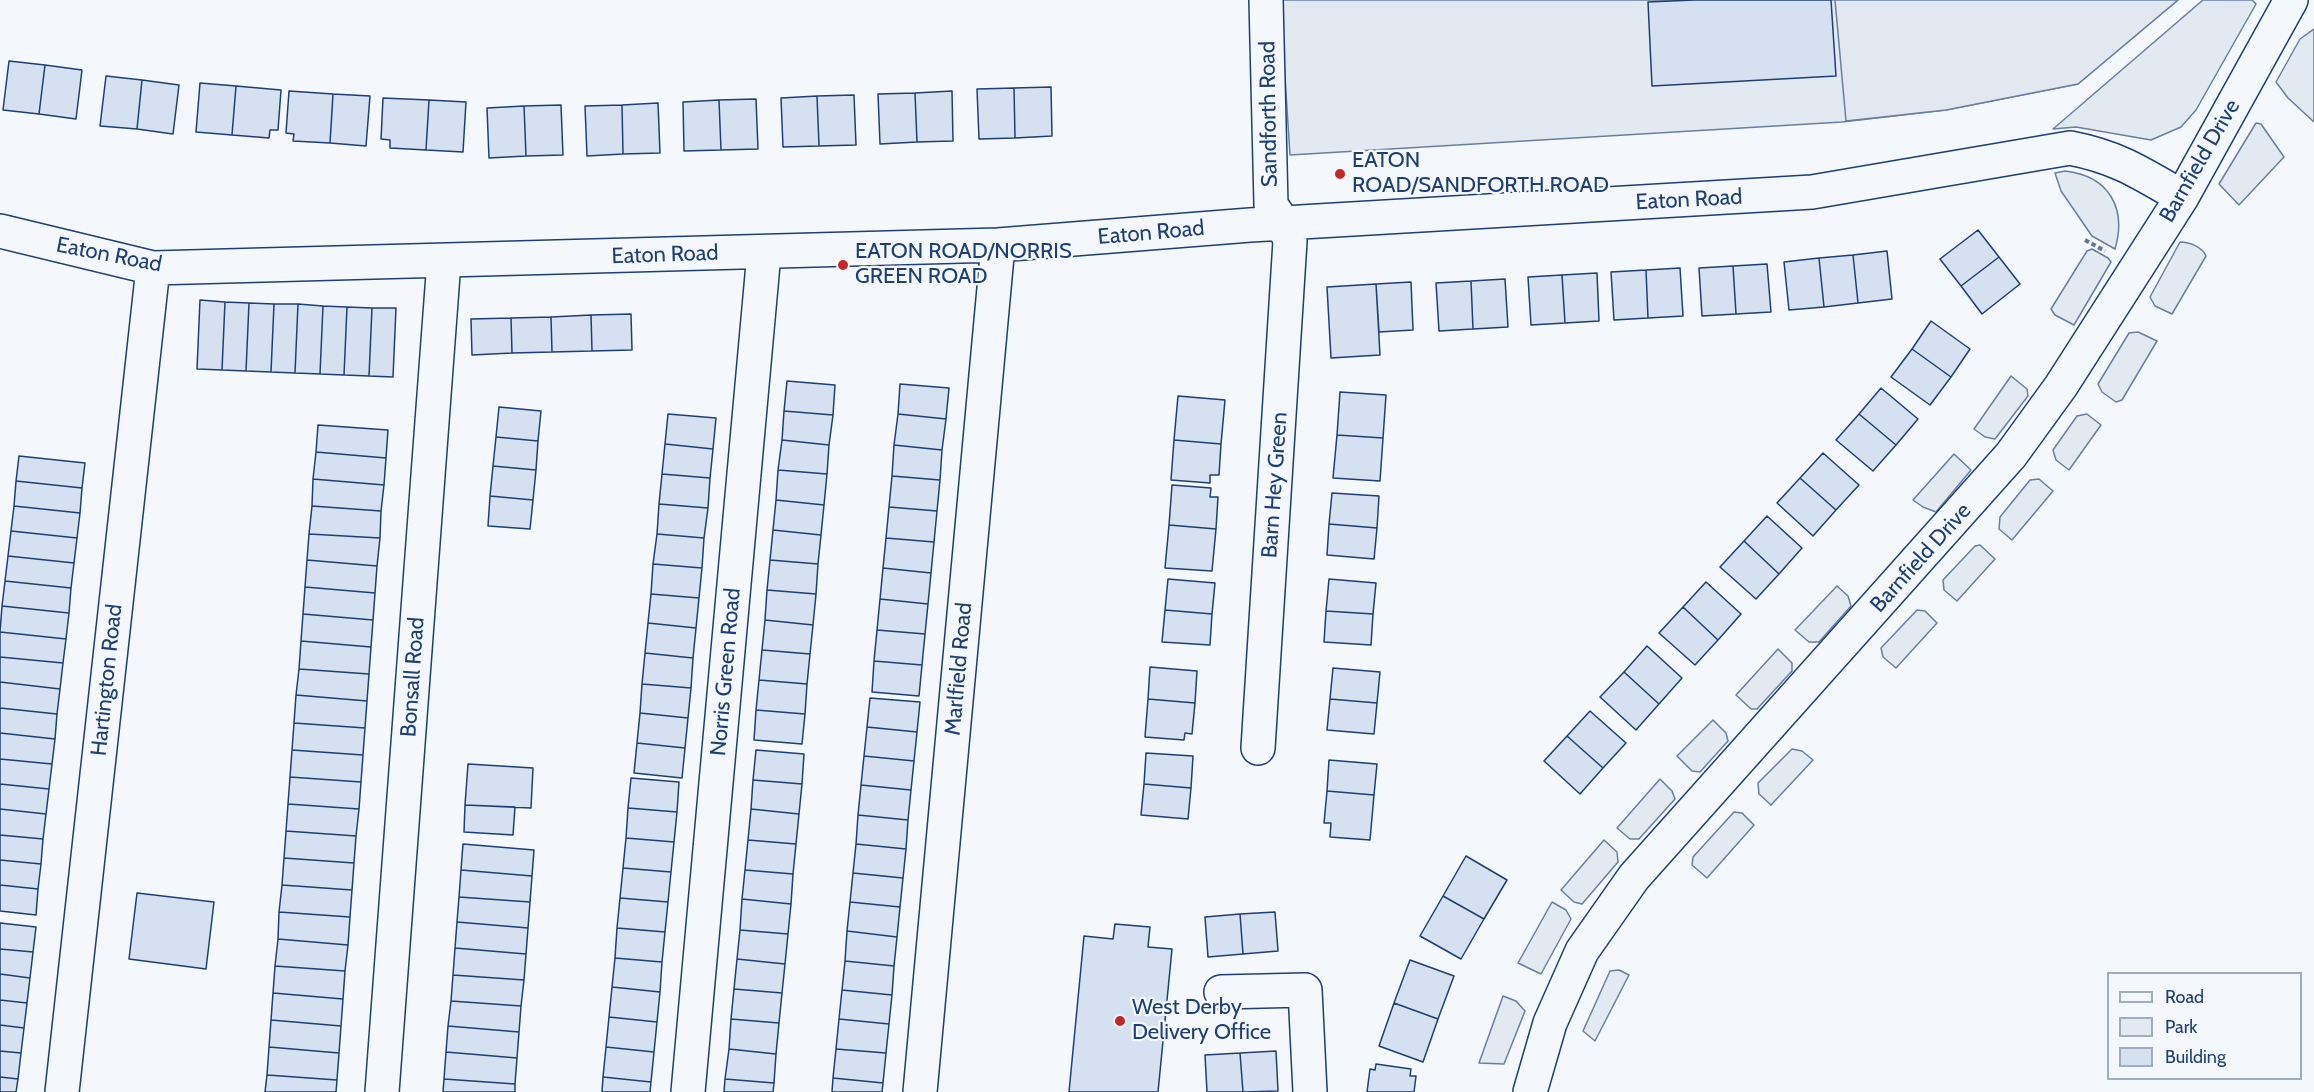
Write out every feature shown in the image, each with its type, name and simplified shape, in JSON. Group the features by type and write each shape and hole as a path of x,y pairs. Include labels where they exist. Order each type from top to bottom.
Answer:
{"street":[{"name":"Sandforth Road","path":"1266,0 1271,205 1284,224"},
{"name":"Barnfield Drive","path":"1530,1092 1550,1023 1582,951 1634,877 2012,456 2061,386 2182,197 2291,0"},
{"name":"Eaton Road","path":"0,231 153,268 998,245 1284,224 1812,192 2070,148 2107,156 2125,163 2182,197"},
{"name":"Barn Hey Green","path":"1258,748 1290,241 1284,224"},
{"name":"Marlfield Road","path":"920,1092 998,245"},
{"name":"Norris Green Road","path":"688,1092 764,253"},
{"name":"Bonsall Road","path":"382,1092 444,261"},
{"name":"Hartington Road","path":"62,1092 153,268"},
{"path":"1221,992 1305,990 1310,1092"}],"green space":[{"path":"1280,0 2178,0 2078,84 1946,110 1842,122 1290,155"},
{"path":"2203,0 2252,0 2256,4 2196,110 2181,127 2151,140 2076,127 2053,129"},
{"path":"2314,29 2314,122 2288,98 2276,82 2300,39"},
{"path":"2256,123 2261,124 2284,157 2239,205 2219,184"},
{"path":"2065,171 2093,180 2111,196 2118,220 2115,249 2092,236 2061,191 2055,173"},
{"path":"2180,242 2195,246 2206,256 2172,314 2155,306 2150,297"},
{"path":"2092,249 2111,262 2074,325 2055,315 2051,309 2087,251"},
{"path":"2138,332 2157,341 2122,400 2116,402 2102,392 2098,384 2129,333"},
{"path":"2011,376 2027,389 2028,396 1995,439 1985,437 1974,429"},
{"path":"2087,414 2101,425 2069,470 2056,460 2053,450 2077,416"},
{"path":"1954,454 1971,470 1936,512 1913,500"},
{"path":"2039,479 2053,491 2012,540 1999,529 2000,517 2030,480"},
{"path":"1980,545 1995,559 1957,601 1944,590 1943,580 1975,546"},
{"path":"1837,586 1848,596 1851,606 1819,642 1809,642 1795,630"},
{"path":"1917,610 1925,611 1937,623 1896,668 1883,657 1881,648"},
{"path":"1778,649 1792,663 1792,671 1757,709 1751,709 1736,695"},
{"path":"1713,720 1726,733 1728,741 1700,772 1692,771 1677,756"},
{"path":"1792,749 1802,751 1813,760 1771,805 1759,794 1758,783"},
{"path":"1660,779 1672,791 1675,799 1639,839 1630,839 1617,828"},
{"path":"1734,812 1742,813 1754,825 1707,878 1692,865 1693,857"},
{"path":"1604,840 1617,852 1618,862 1582,904 1574,902 1561,890"},
{"path":"1552,902 1566,910 1571,919 1541,974 1518,963"},
{"path":"1619,970 1629,975 1595,1041 1583,1031 1610,971"},
{"path":"1503,996 1516,1001 1525,1011 1504,1064 1479,1063"}],"shaded area":[{"path":"1835,0 2178,0 2078,84 1946,110 1846,121"}],"building":[{"path":"1831,0 1836,76 1652,86 1648,2"},
{"path":"9,61 45,65 39,114 3,110"},
{"path":"45,65 82,70 76,119 39,114"},
{"path":"106,76 142,80 137,129 100,126"},
{"path":"142,80 179,85 173,134 137,129"},
{"path":"200,83 236,86 232,135 196,132"},
{"path":"236,86 281,90 278,130 270,130 269,138 232,135"},
{"path":"1051,87 1052,136 1015,138 1014,88"},
{"path":"1014,88 1015,138 979,139 977,89"},
{"path":"289,91 333,94 330,143 293,141 294,134 286,133"},
{"path":"952,91 953,141 917,142 915,93"},
{"path":"915,93 917,142 880,144 878,94"},
{"path":"333,94 370,96 366,146 330,143"},
{"path":"854,95 856,145 819,146 817,96"},
{"path":"817,96 819,146 783,147 781,98"},
{"path":"383,98 429,100 426,150 390,148 390,140 381,139"},
{"path":"756,99 758,149 721,150 719,100"},
{"path":"429,100 466,102 463,152 426,150"},
{"path":"719,100 721,150 684,151 683,102"},
{"path":"658,103 660,153 623,154 622,105"},
{"path":"561,105 563,155 526,156 524,106"},
{"path":"622,105 623,154 587,156 585,106"},
{"path":"524,106 526,156 489,158 487,108"},
{"path":"1978,230 1999,257 1961,286 1940,259"},
{"path":"1887,251 1892,299 1858,303 1853,255"},
{"path":"1853,255 1858,303 1824,307 1819,258"},
{"path":"1999,257 2020,284 1982,314 1961,286"},
{"path":"1819,258 1824,307 1789,310 1784,262"},
{"path":"1767,264 1771,312 1736,314 1733,266"},
{"path":"1733,266 1736,314 1702,316 1699,268"},
{"path":"1680,268 1683,316 1648,318 1646,270"},
{"path":"1646,270 1648,318 1614,320 1611,272"},
{"path":"1597,273 1599,321 1565,323 1562,275"},
{"path":"1562,275 1565,323 1531,325 1528,277"},
{"path":"1505,279 1508,327 1473,329 1471,281"},
{"path":"1471,281 1473,329 1439,331 1436,283"},
{"path":"1411,282 1413,330 1379,332 1376,284"},
{"path":"1376,284 1380,355 1331,358 1327,287"},
{"path":"200,300 225,302 222,370 197,369"},
{"path":"225,302 249,303 246,371 222,370"},
{"path":"249,303 274,304 271,372 246,371"},
{"path":"274,304 298,304 295,373 271,372"},
{"path":"298,304 323,306 320,374 295,373"},
{"path":"323,306 347,307 344,375 320,374"},
{"path":"347,307 372,308 369,376 344,375"},
{"path":"372,308 396,308 393,377 369,376"},
{"path":"631,314 632,350 592,351 591,315"},
{"path":"591,315 592,351 552,352 551,317"},
{"path":"551,317 552,352 512,353 511,318"},
{"path":"511,318 512,353 472,355 471,319"},
{"path":"1931,321 1970,349 1951,377 1912,349"},
{"path":"1912,349 1951,377 1930,405 1891,377"},
{"path":"787,381 835,385 833,415 784,411"},
{"path":"900,384 949,388 946,419 898,414"},
{"path":"1881,388 1918,419 1896,445 1859,414"},
{"path":"1340,392 1386,395 1383,438 1337,435"},
{"path":"1178,396 1225,400 1221,444 1174,440"},
{"path":"499,407 541,411 538,441 496,437"},
{"path":"784,411 833,415 829,445 782,440"},
{"path":"668,414 716,418 713,449 665,444"},
{"path":"898,414 946,419 942,450 894,445"},
{"path":"1859,414 1896,445 1873,471 1836,440"},
{"path":"318,425 388,430 386,458 316,452"},
{"path":"1337,435 1383,438 1380,481 1333,478"},
{"path":"496,437 538,441 536,470 493,466"},
{"path":"782,440 829,445 827,474 778,470"},
{"path":"1174,440 1221,444 1219,475 1210,475 1210,483 1171,480"},
{"path":"665,444 713,449 710,478 662,474"},
{"path":"894,445 942,450 940,480 892,476"},
{"path":"316,452 386,458 384,485 313,479"},
{"path":"1823,453 1859,485 1836,510 1800,478"},
{"path":"19,456 85,463 82,488 16,481"},
{"path":"493,466 536,470 533,500 490,496"},
{"path":"778,470 827,474 824,505 776,500"},
{"path":"662,474 710,478 708,508 659,504"},
{"path":"892,476 940,480 937,511 889,507"},
{"path":"1800,478 1836,510 1813,536 1777,503"},
{"path":"313,479 384,485 381,511 312,506"},
{"path":"16,481 82,488 80,513 14,506"},
{"path":"1172,485 1211,488 1210,497 1218,497 1216,529 1169,525"},
{"path":"1332,493 1379,496 1377,528 1329,524"},
{"path":"490,496 533,500 530,529 488,526"},
{"path":"776,500 824,505 821,535 773,530"},
{"path":"659,504 708,508 704,538 657,534"},
{"path":"14,506 80,513 77,538 11,531"},
{"path":"312,506 381,511 380,538 309,534"},
{"path":"889,507 937,511 934,542 886,538"},
{"path":"1767,516 1802,548 1779,574 1744,541"},
{"path":"1329,524 1377,528 1374,559 1327,555"},
{"path":"1169,525 1216,529 1212,571 1165,568"},
{"path":"773,530 821,535 818,564 770,560"},
{"path":"11,531 77,538 74,563 8,556"},
{"path":"309,534 380,538 377,566 307,560"},
{"path":"657,534 704,538 702,568 653,564"},
{"path":"886,538 934,542 931,573 883,568"},
{"path":"1744,541 1779,574 1756,599 1720,567"},
{"path":"8,556 74,563 71,588 5,581"},
{"path":"307,560 377,566 375,593 305,587"},
{"path":"770,560 818,564 816,594 767,590"},
{"path":"653,564 702,568 699,598 651,594"},
{"path":"883,568 931,573 928,604 880,599"},
{"path":"1168,579 1215,583 1212,614 1165,610"},
{"path":"1329,579 1376,583 1373,614 1326,611"},
{"path":"5,581 71,588 69,613 2,606"},
{"path":"1706,582 1741,614 1718,640 1683,607"},
{"path":"305,587 375,593 373,620 303,614"},
{"path":"767,590 816,594 813,625 765,620"},
{"path":"651,594 699,598 696,628 648,623"},
{"path":"880,599 928,604 925,634 877,630"},
{"path":"2,606 69,613 66,639 0,632"},
{"path":"1683,607 1718,640 1695,665 1659,633"},
{"path":"1165,610 1212,614 1210,645 1162,642"},
{"path":"1326,611 1373,614 1371,645 1324,642"},
{"path":"303,614 373,620 371,647 301,641"},
{"path":"765,620 813,625 810,654 762,650"},
{"path":"648,623 696,628 693,658 645,653"},
{"path":"877,630 925,634 922,665 874,661"},
{"path":"0,632 66,639 63,663 0,657"},
{"path":"301,641 371,647 369,674 299,669"},
{"path":"1647,646 1682,678 1659,704 1624,672"},
{"path":"762,650 810,654 807,684 759,680"},
{"path":"645,653 693,658 691,688 642,684"},
{"path":"0,657 63,663 60,689 0,682"},
{"path":"874,661 922,665 919,696 872,692"},
{"path":"1150,667 1197,671 1195,703 1148,699"},
{"path":"1333,668 1380,672 1377,703 1330,699"},
{"path":"299,669 369,674 367,701 296,695"},
{"path":"1624,672 1659,704 1636,730 1600,697"},
{"path":"759,680 807,684 805,714 756,710"},
{"path":"0,682 60,689 57,714 0,708"},
{"path":"642,684 691,688 688,718 640,713"},
{"path":"296,695 367,701 365,728 294,723"},
{"path":"870,698 920,702 917,732 867,727"},
{"path":"1148,699 1195,703 1192,734 1185,733 1184,740 1145,737"},
{"path":"1330,699 1377,703 1374,734 1327,730"},
{"path":"0,708 57,714 55,739 0,733"},
{"path":"756,710 805,714 802,744 754,740"},
{"path":"1590,711 1626,743 1603,768 1567,736"},
{"path":"640,713 688,718 685,748 637,743"},
{"path":"294,723 365,728 363,755 292,750"},
{"path":"867,727 917,732 914,761 864,756"},
{"path":"0,733 55,739 52,764 0,759"},
{"path":"1567,736 1603,768 1580,794 1544,761"},
{"path":"637,743 685,748 682,778 634,773"},
{"path":"292,750 363,755 361,782 290,777"},
{"path":"756,750 804,754 802,784 753,780"},
{"path":"1146,753 1193,756 1191,788 1144,784"},
{"path":"864,756 914,761 911,790 861,785"},
{"path":"0,759 52,764 49,789 0,784"},
{"path":"1329,760 1377,764 1374,795 1327,791"},
{"path":"468,764 533,768 531,808 465,805"},
{"path":"290,777 361,782 359,809 288,804"},
{"path":"631,778 679,782 677,812 628,808"},
{"path":"753,780 802,784 799,814 751,809"},
{"path":"0,784 49,789 46,814 0,809"},
{"path":"1144,784 1191,788 1188,819 1141,815"},
{"path":"861,785 911,790 908,820 858,815"},
{"path":"1327,791 1374,795 1370,840 1330,837 1331,823 1324,823"},
{"path":"288,804 359,809 356,836 286,831"},
{"path":"465,805 515,807 513,835 464,832"},
{"path":"628,808 677,812 674,842 626,838"},
{"path":"0,809 46,814 43,839 0,835"},
{"path":"751,809 799,814 796,844 748,840"},
{"path":"858,815 908,820 906,849 856,844"},
{"path":"286,831 356,836 354,863 284,858"},
{"path":"0,835 43,839 41,864 0,860"},
{"path":"626,838 674,842 671,872 623,868"},
{"path":"748,840 796,844 793,874 745,870"},
{"path":"463,844 534,850 532,876 461,870"},
{"path":"856,844 906,849 903,878 853,873"},
{"path":"1466,856 1507,880 1484,919 1443,896"},
{"path":"284,858 354,863 352,890 282,885"},
{"path":"0,860 41,864 38,889 0,885"},
{"path":"623,868 671,872 668,902 620,898"},
{"path":"461,870 532,876 530,902 459,897"},
{"path":"745,870 793,874 791,904 742,899"},
{"path":"853,873 903,878 900,907 850,902"},
{"path":"0,885 38,889 36,915 0,911"},
{"path":"282,885 352,890 350,917 279,912"},
{"path":"137,893 214,902 206,969 129,959"},
{"path":"1443,896 1484,919 1461,959 1420,936"},
{"path":"459,897 530,902 528,928 457,922"},
{"path":"620,898 668,902 665,932 617,928"},
{"path":"742,899 791,904 788,934 740,930"},
{"path":"850,902 900,907 897,937 847,931"},
{"path":"279,912 350,917 348,945 278,939"},
{"path":"1275,912 1278,951 1243,954 1240,914"},
{"path":"1240,914 1243,954 1208,957 1205,917"},
{"path":"457,922 528,928 526,954 455,948"},
{"path":"0,923 36,927 33,952 0,949"},
{"name":"West Derby Delivery Office","path":"1115,924 1150,927 1148,947 1172,949 1158,1092 1069,1092 1084,936 1113,939"},
{"path":"617,928 665,932 662,962 615,958"},
{"path":"740,930 788,934 785,964 737,959"},
{"path":"847,931 897,937 894,966 845,961"},
{"path":"278,939 348,945 345,971 275,966"},
{"path":"455,948 526,954 524,980 453,975"},
{"path":"0,949 33,952 30,978 0,974"},
{"path":"615,958 662,962 660,992 612,987"},
{"path":"737,959 785,964 782,993 734,989"},
{"path":"1410,960 1454,976 1438,1019 1394,1003"},
{"path":"845,961 894,966 892,995 842,990"},
{"path":"275,966 345,971 343,999 273,993"},
{"path":"0,974 30,978 27,1003 0,1000"},
{"path":"453,975 524,980 521,1006 451,1001"},
{"path":"612,987 660,992 657,1022 609,1017"},
{"path":"734,989 782,993 779,1023 731,1019"},
{"path":"842,990 892,995 889,1024 839,1019"},
{"path":"273,993 343,999 341,1026 271,1020"},
{"path":"0,1000 27,1003 24,1028 0,1025"},
{"path":"451,1001 521,1006 519,1032 448,1026"},
{"path":"1394,1003 1438,1019 1423,1062 1379,1046"},
{"path":"609,1017 657,1022 654,1052 606,1047"},
{"path":"731,1019 779,1023 776,1054 729,1049"},
{"path":"839,1019 889,1024 886,1053 836,1049"},
{"path":"271,1020 341,1026 339,1053 269,1047"},
{"path":"0,1025 24,1028 21,1053 0,1051"},
{"path":"448,1026 519,1032 517,1058 446,1052"},
{"path":"269,1047 339,1053 337,1080 267,1075"},
{"path":"606,1047 654,1052 651,1082 603,1077"},
{"path":"729,1049 776,1054 774,1083 725,1079"},
{"path":"836,1049 886,1053 883,1083 833,1078"},
{"path":"0,1051 21,1053 18,1079 0,1077"},
{"path":"1276,1051 1278,1091 1243,1092 1240,1053"},
{"path":"446,1052 517,1058 515,1084 444,1079"},
{"path":"1240,1053 1243,1092 1207,1092 1205,1055"},
{"path":"1376,1064 1411,1069 1410,1076 1416,1076 1414,1092 1367,1092 1370,1069 1375,1070"},
{"path":"267,1075 337,1080 336,1092 265,1092"},
{"path":"0,1077 18,1079 16,1092 0,1092"},
{"path":"603,1077 651,1082 650,1092 602,1092"},
{"path":"833,1078 883,1083 882,1092 832,1092"},
{"path":"444,1079 515,1084 515,1092 443,1092"},
{"path":"725,1079 774,1083 773,1092 724,1092"}],"place":[{"name":"EATON ROAD/SANDFORTH ROAD","path":"1340,174"},
{"name":"EATON ROAD/NORRIS GREEN ROAD","path":"843,265"},
{"name":"West Derby Delivery Office","path":"1120,1021"}]}
